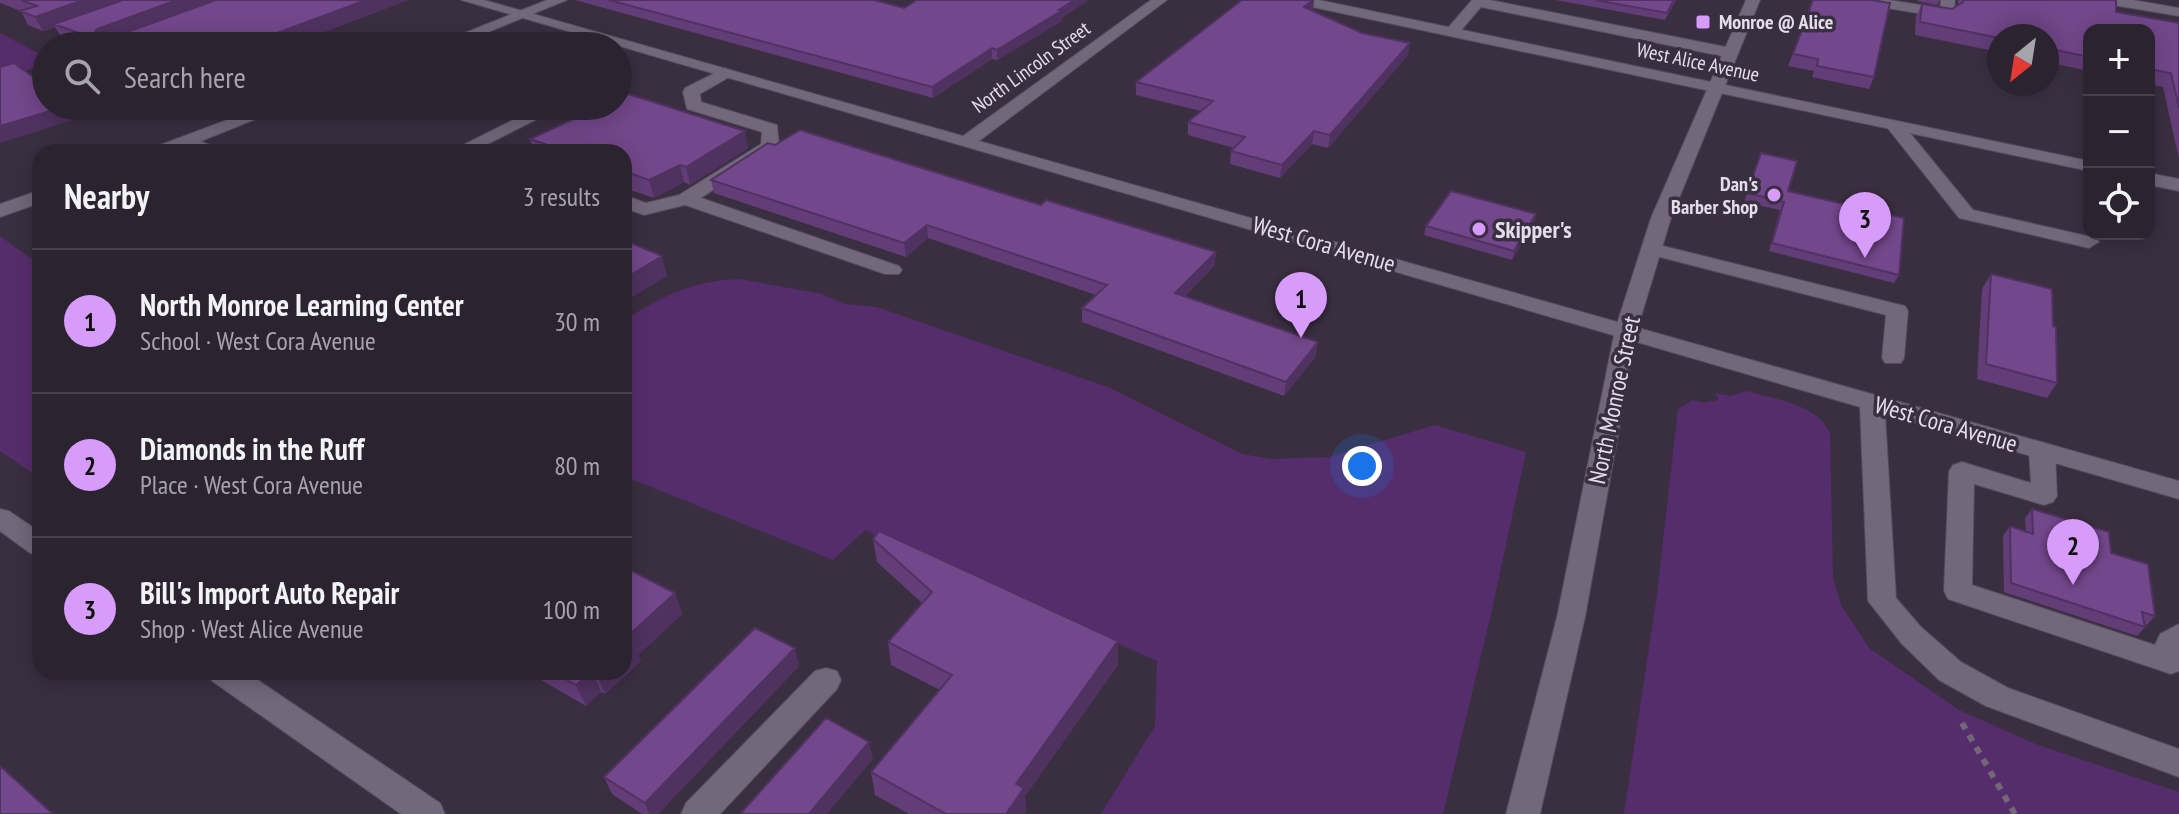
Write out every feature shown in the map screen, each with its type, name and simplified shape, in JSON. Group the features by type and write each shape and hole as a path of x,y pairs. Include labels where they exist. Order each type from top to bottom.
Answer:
{"street":[{"name":"West Cora Avenue","path":"468,0 582,32"},
{"path":"477,32 560,0"},
{"name":"North Lincoln Street","path":"967,141 1160,0"},
{"name":"West Alice Avenue","path":"1298,0 2083,165"},
{"name":"North Monroe Street","path":"1523,814 1571,617 1626,330 1661,218 1753,0"},
{"path":"1863,0 1947,14 1948,0"},
{"path":"2107,0 2179,12"},
{"path":"1452,32 1479,1 1731,53"},
{"name":"West Cora Avenue","path":"632,46 2179,490"},
{"path":"632,204 644,209 686,199 770,146 771,129 693,105 691,92 725,73"},
{"path":"180,144 243,120"},
{"path":"482,144 528,120"},
{"path":"1895,126 1966,214 2089,242"},
{"path":"188,141 194,144"},
{"path":"2155,180 2179,185"},
{"path":"0,211 32,199"},
{"path":"686,199 892,270"},
{"path":"1651,249 1897,311 1893,358"},
{"path":"1872,402 1882,601 1911,635 1950,671 1997,697 2179,763"},
{"path":"2042,451 2044,496 1962,471 1958,591 2171,662 2170,642 2179,636"},
{"path":"0,518 32,540"},
{"path":"235,680 428,814"},
{"path":"698,814 826,680"}],"path":[{"path":"1958,715 2015,814"}],"shaded area":[{"path":"0,33 32,50 32,69 0,79"},
{"path":"0,236 32,259 32,473 0,451"},
{"path":"739,279 822,294 844,304 877,307 1110,388 1242,454 1272,459 1329,457 1435,425 1526,452 1443,814 1101,814 1155,726 1157,661 865,530 833,560 632,479 632,315 678,291"},
{"path":"1747,391 1805,409 1824,423 1830,433 1833,577 1841,605 1869,648 1959,710 2038,745 2179,792 2179,814 1624,814 1657,595 1678,409 1693,400 1703,403 1719,400 1715,393 1730,396"}],"building":[{"path":"21,0 83,0 35,17 20,11 37,6"},
{"path":"123,0 177,0 95,32 76,32 54,24"},
{"path":"216,0 366,0 280,32 128,32"},
{"path":"609,0 874,0 904,8 917,0 1074,0 1061,11 997,50 992,48 932,87"},
{"path":"1242,0 1313,0 1304,7 1362,33 1410,43 1330,135 1314,131 1282,165 1231,151 1245,137 1188,122 1213,101 1136,82"},
{"path":"1595,0 1674,0 1667,13"},
{"path":"1813,0 1890,3 1874,77 1817,66 1818,59 1793,54"},
{"path":"2116,0 2116,12 2179,23 2179,108 2171,73 2155,70 2155,24 2083,24 2083,56 2059,51 2059,24 1987,24 1987,36 1920,22 1922,4 1952,9 1963,2"},
{"path":"14,63 32,76 32,116 0,126 0,67"},
{"path":"632,95 745,131 686,167 680,165 649,180 632,174 632,144 545,144 530,139 571,120 632,120"},
{"path":"800,130 1041,205 1046,200 1216,252 1175,293 1318,342 1286,382 1082,308 1107,285 927,225 904,243 711,180 768,143 775,145"},
{"path":"1761,153 1797,161 1788,191 1904,218 1899,275 1772,243 1784,202 1747,193"},
{"name":"Skipper's","path":"1451,191 1536,214 1514,251 1426,226"},
{"path":"632,243 662,256 632,274"},
{"path":"1991,274 2052,289 2057,383 1986,364"},
{"path":"2032,509 2109,532 2111,553 2148,564 2155,616 2142,612 2145,627 2011,583 2010,526 2033,534"},
{"path":"879,531 1118,641 1016,784 1024,788 1006,814 946,814 871,772 952,675 888,642 932,592 873,539"},
{"path":"632,571 675,593 632,632"},
{"path":"755,628 795,648 645,803 604,777"},
{"path":"826,718 869,742 809,814 740,814"},
{"path":"0,766 53,814 0,814"}],"place":[{"name":"Monroe @ Alice","path":"1703,22"},
{"name":"Dan's Barber Shop","path":"1774,195"},
{"name":"Skipper's","path":"1479,229"},
{"name":"Bill's Import Auto Repair","path":"1865,258"},
{"name":"North Monroe Learning Center","path":"1301,338"},
{"name":"Diamonds in the Ruff","path":"2073,585"}]}
